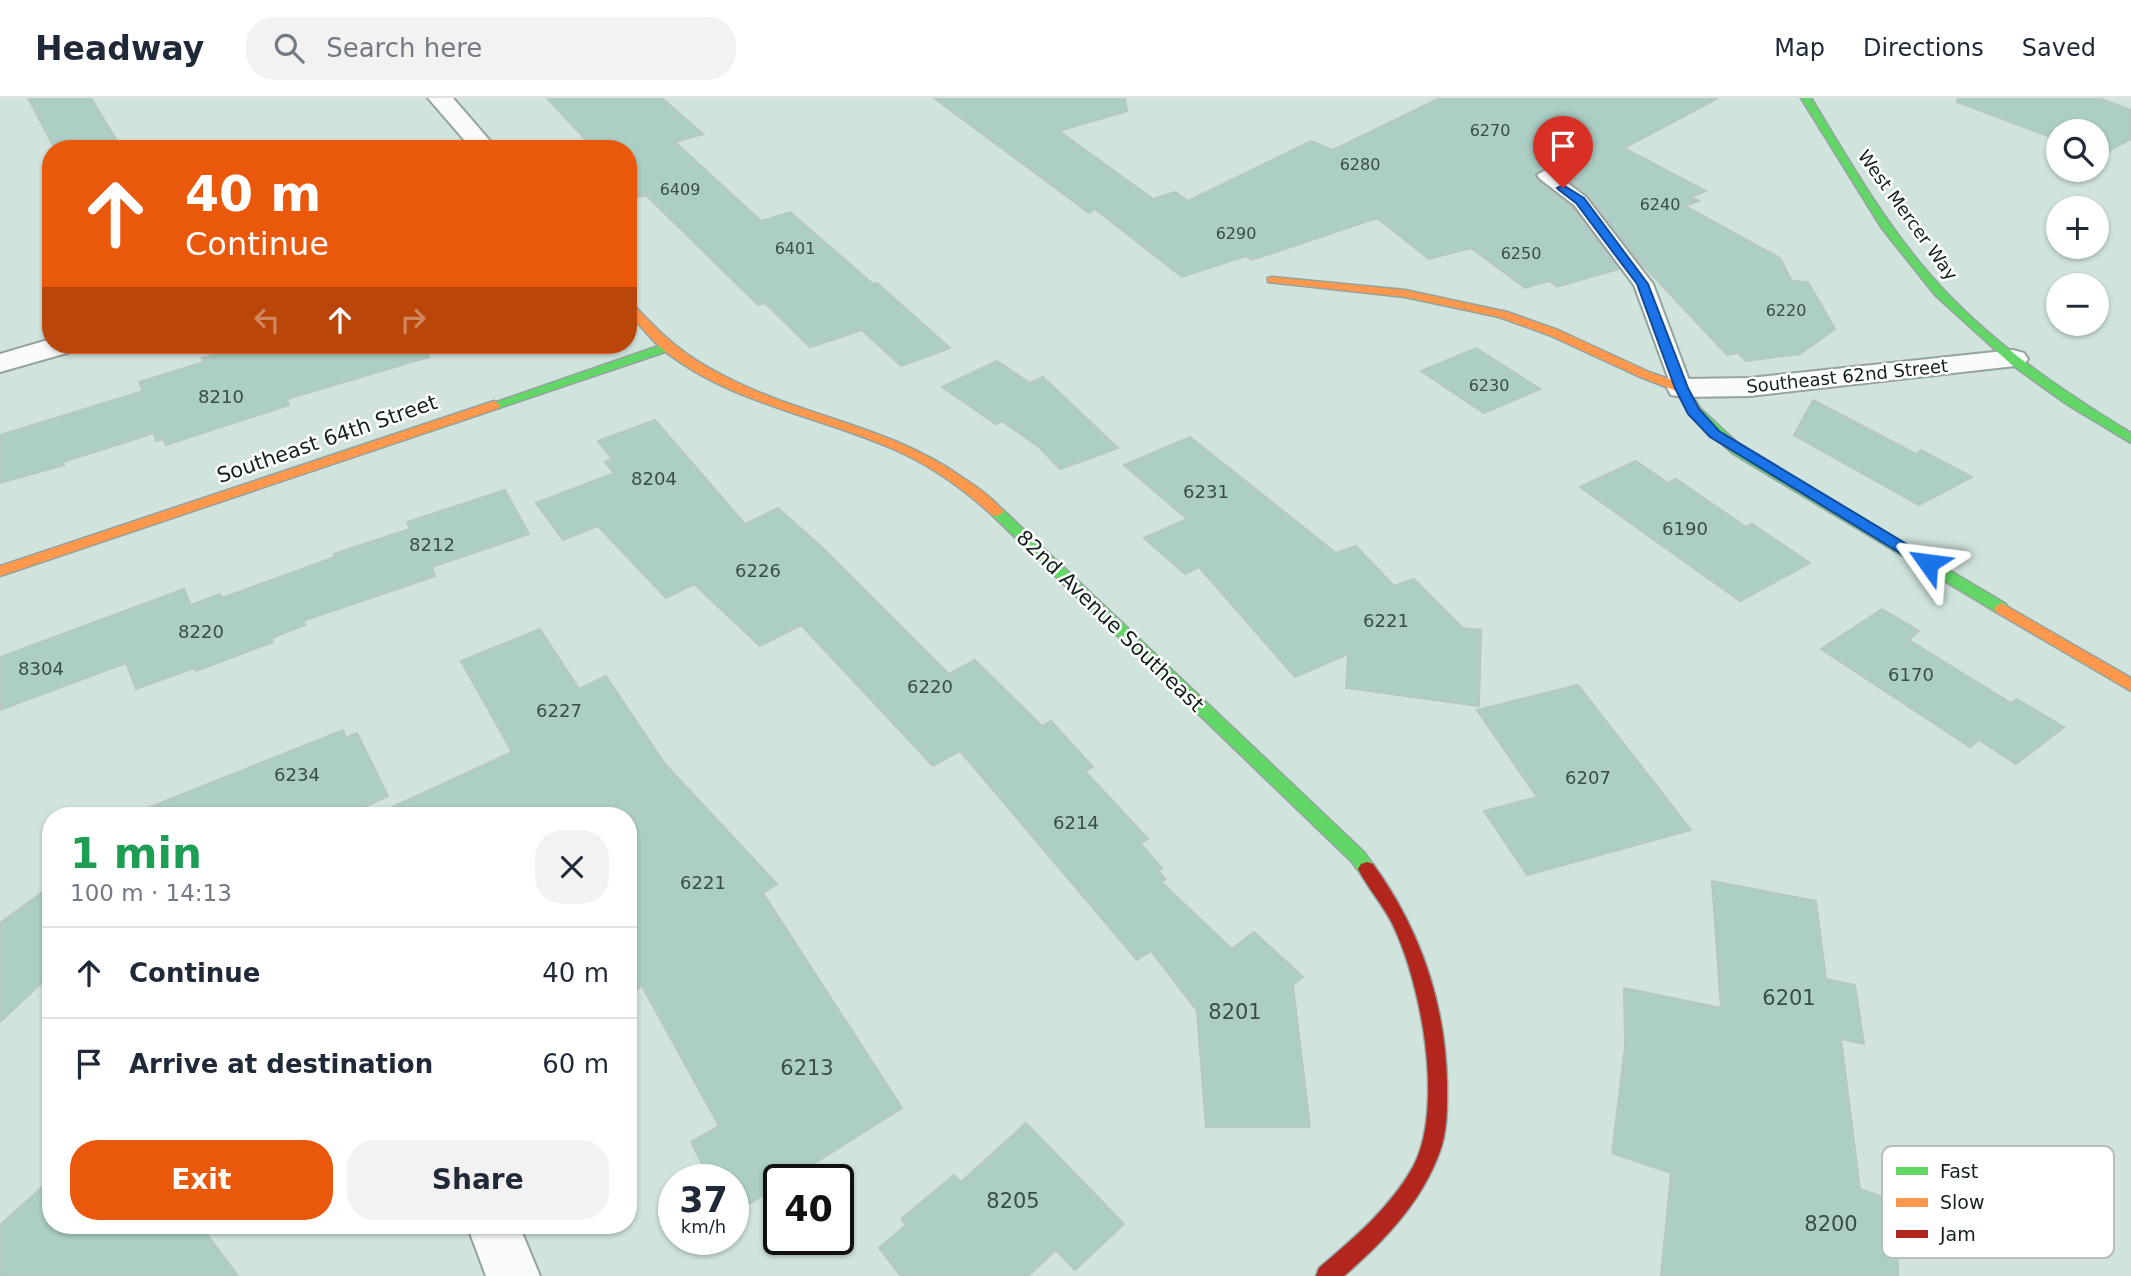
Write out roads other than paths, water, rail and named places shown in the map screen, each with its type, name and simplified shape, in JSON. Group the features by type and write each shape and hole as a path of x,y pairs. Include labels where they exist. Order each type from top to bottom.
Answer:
{"street":[{"path":"440,98 477,140"},
{"name":"West Mercer Way","path":"1807,98 1865,194 1933,286 2013,359 2088,413 2131,439"},
{"path":"1272,280 1377,290 1487,309 1556,334 1647,376 1682,388 1693,411 1715,434 1737,450 2131,685"},
{"name":"82nd Avenue Southeast","path":"637,314 667,346 717,378 758,397 859,430 908,450 945,471 990,505 1358,857 1390,899 1414,954 1430,1014 1438,1083 1436,1133 1413,1186 1366,1244 1327,1276"},
{"name":"Southeast 64th Street","path":"0,571 667,346"},
{"path":"0,363 42,351"},
{"name":"Southeast 62nd Street","path":"1682,388 1750,387 2013,359"},
{"path":"497,1234 513,1276"}],"lane":[{"path":"1546,175 1580,201 1643,284 1682,388"}]}
